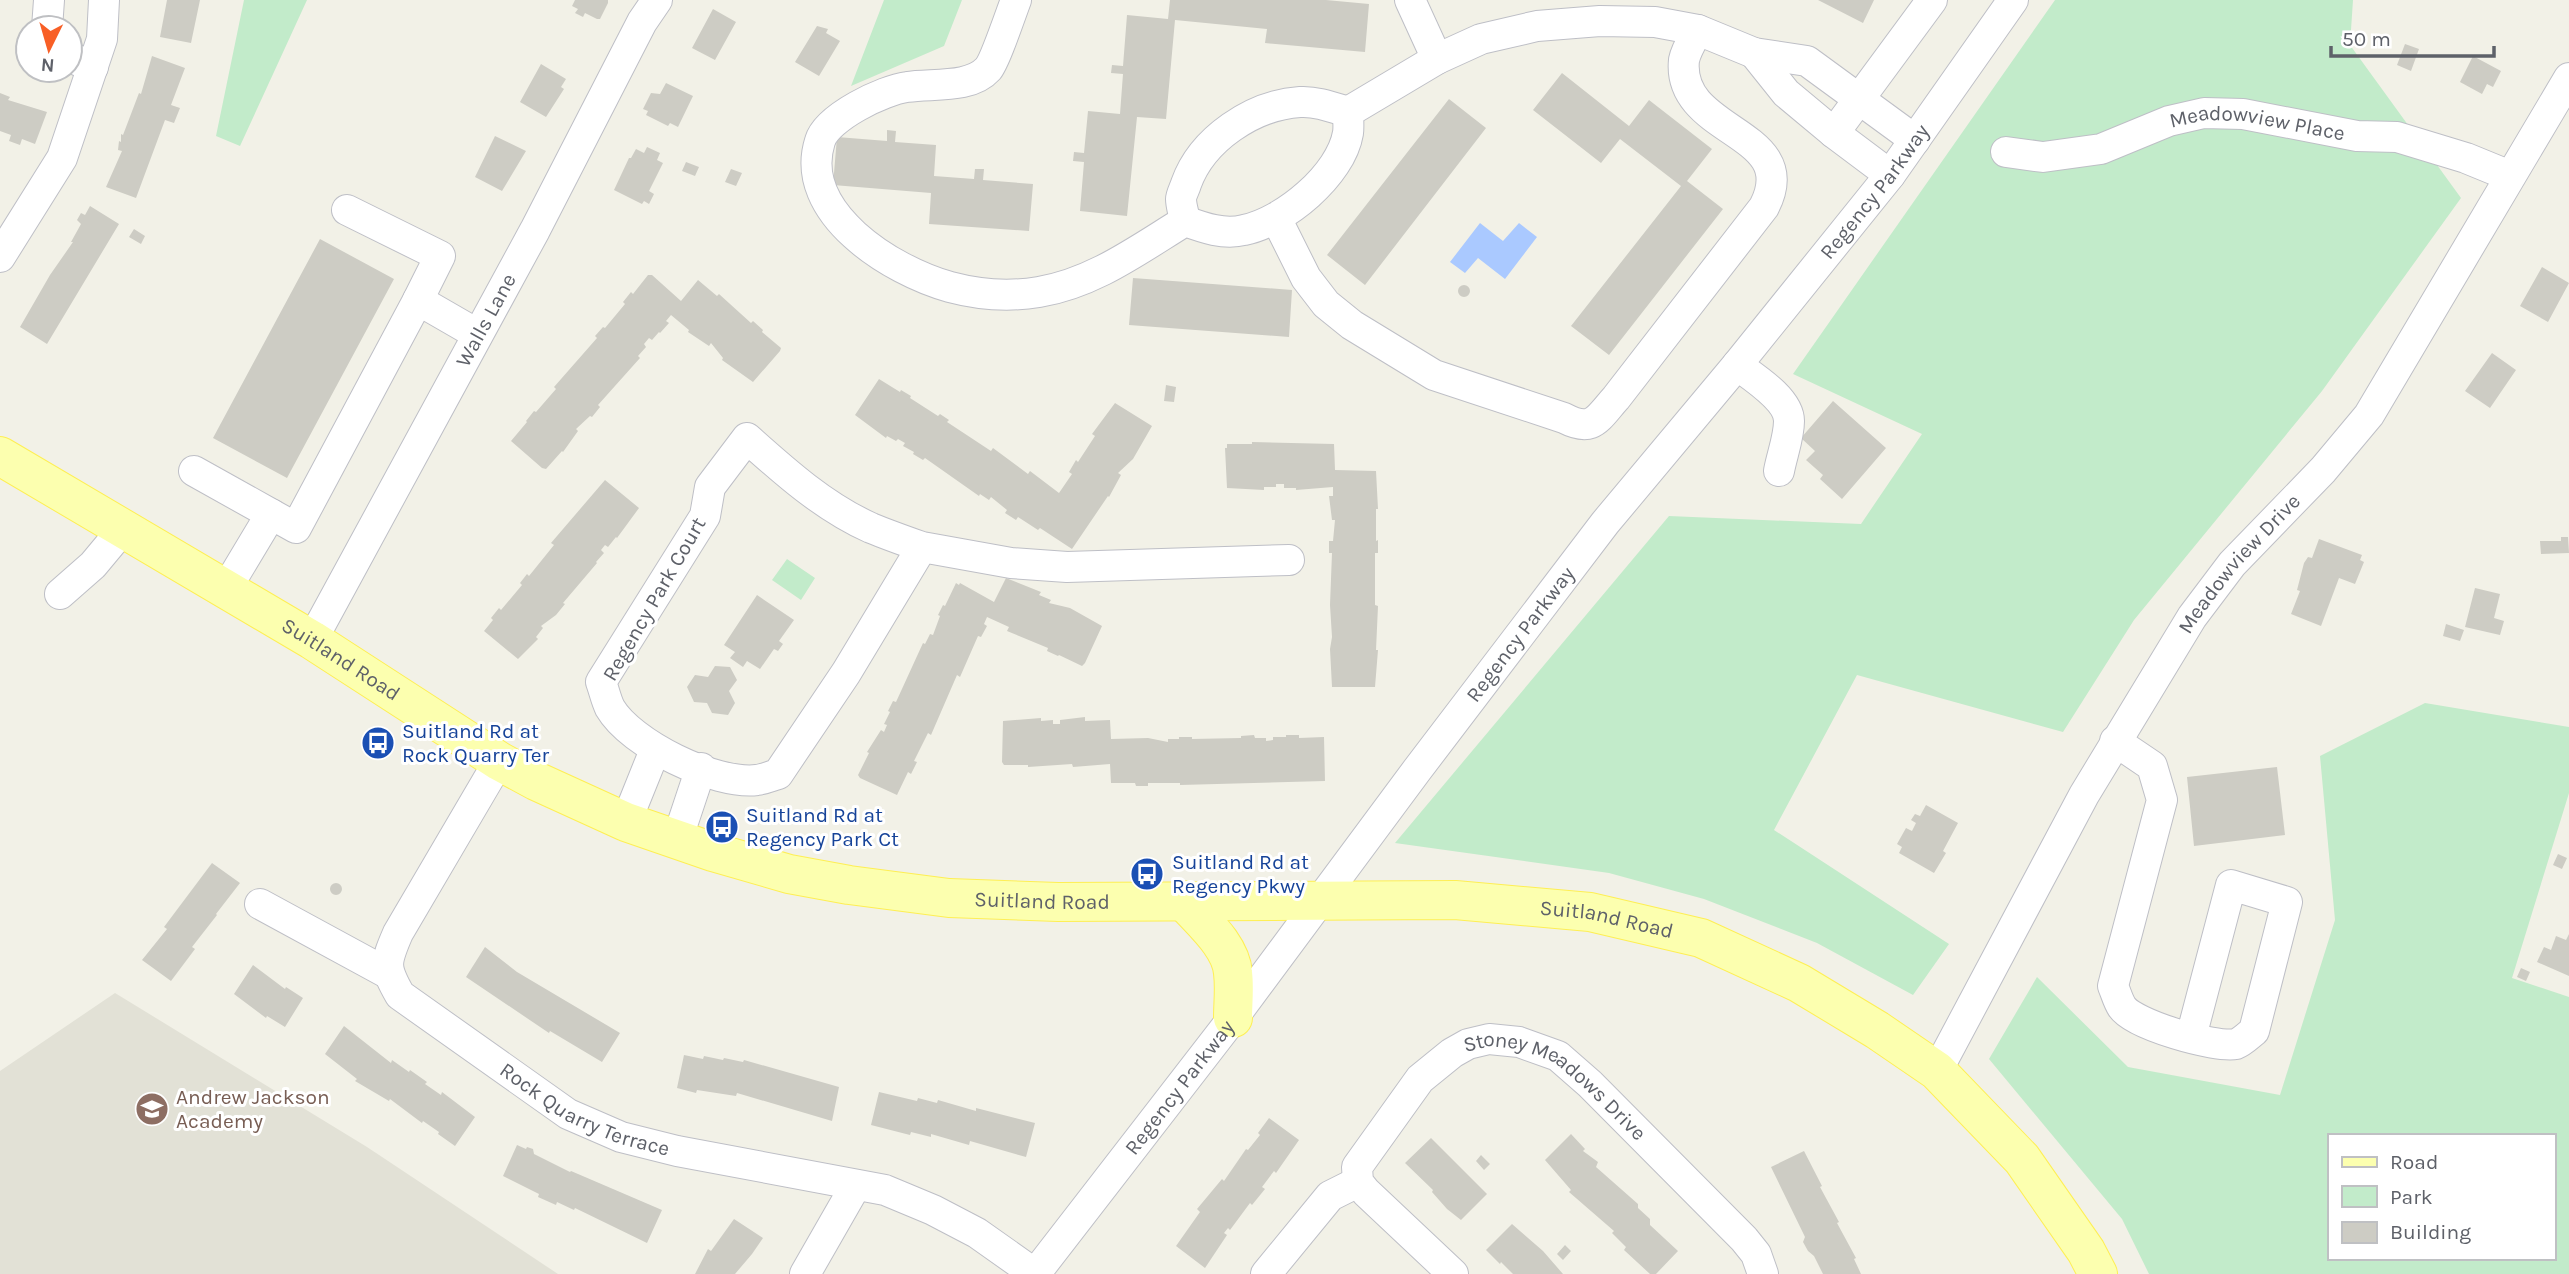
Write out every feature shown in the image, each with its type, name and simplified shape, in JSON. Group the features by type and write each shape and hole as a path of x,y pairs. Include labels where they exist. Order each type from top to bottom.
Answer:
{"main road":[{"name":"Suitland Road","path":"0,456 312,640 499,761 576,801 626,822 789,874 949,898 1058,902 1455,900 1590,912 1701,938 1799,982 1937,1071 2022,1159 2086,1251 2098,1274"},
{"path":"1182,900 1210,930 1233,970 1233,1018"}],"street":[{"path":"84,60 102,39 104,0"},
{"name":"Walls Lane","path":"312,640 535,230 642,22 657,0"},
{"path":"1016,0 989,68 972,79 904,87 863,103 835,121 820,139 818,185 824,200 853,233 883,258 949,287 1008,296 1073,285 1185,221"},
{"path":"1410,0 1437,59"},
{"path":"1834,133 1932,0"},
{"name":"Regency Parkway","path":"1035,1274 1233,1018 1605,523 1890,175 2013,0"},
{"path":"1185,221 1181,199 1191,172 1225,131 1243,120 1274,107 1301,102 1324,104 1348,111 1437,59 1481,39 1537,26 1600,21 1655,22 1698,30 1754,53 1807,61 1915,140"},
{"path":"1276,218 1325,304 1352,325 1434,375 1578,425 1588,426 1622,391 1764,207 1772,192 1772,170 1764,154 1696,104 1685,80 1684,58 1698,30"},
{"path":"1754,53 1786,93 1890,175"},
{"name":"Meadowview Drive","path":"1937,1071 2038,877 2115,741 2192,617 2224,575 2323,470 2369,415 2569,78"},
{"path":"0,257 62,158 77,84"},
{"path":"1185,221 1209,230 1243,231 1276,218 1306,196 1327,175 1340,155 1348,133 1348,111"},
{"name":"Meadowview Place","path":"2006,152 2043,157 2101,149 2169,121 2204,113 2243,114 2357,136 2397,137 2466,158 2510,176"},
{"path":"194,471 296,527 440,256 347,210"},
{"path":"418,300 477,334"},
{"path":"1737,365 1784,405 1789,419 1779,471"},
{"name":"Regency Park Court","path":"922,547 846,673 778,774 756,780 733,778 655,750 629,731 609,707 601,682 705,516 710,487 747,438 817,496 870,527 922,547 1011,563 1067,568 1289,561"},
{"path":"226,589 271,514"},
{"path":"60,594 93,565 123,529"},
{"path":"2115,741 2152,766 2162,800 2113,986 2122,1009 2145,1023 2191,1037 2211,1042 2237,1044 2254,1031 2287,902 2231,885 2191,1037"},
{"path":"626,822 655,750"},
{"path":"260,904 387,973 389,954 398,933 499,761"},
{"path":"677,840 701,768"},
{"name":"Rock Quarry Terrace","path":"387,973 400,995 568,1114 621,1137 677,1151 885,1190 933,1210 977,1233 1035,1274"},
{"name":"Stoney Meadows Drive","path":"1358,1182 1357,1167 1420,1079 1468,1044 1489,1039 1519,1042 1558,1056 1590,1084 1744,1238 1756,1254 1763,1274"},
{"path":"1266,1274 1330,1196 1358,1182 1453,1274"},
{"path":"805,1274 856,1185"}],"shaded area":[{"name":"Andrew Jackson Academy","path":"115,993 367,1147 558,1274 0,1274 0,1071"}],"green space":[{"path":"244,0 307,0 240,146 216,136"},
{"path":"884,0 962,0 944,46 851,86"},
{"path":"2055,0 2353,0 2350,45 2461,198 2322,391 2134,620 2063,732 1857,675 1774,830 1949,944 1913,995 1817,943 1704,899 1609,873 1395,843 1669,516 1861,524 1922,434 1793,374"},
{"path":"787,559 815,578 801,600 772,580"},
{"path":"2425,703 2569,727 2569,793 2512,978 2569,997 2569,1274 2149,1274 2122,1219 1989,1059 2037,977 2128,1067 2280,1095 2335,920 2320,756"}],"water":[{"path":"1480,223 1503,241 1519,223 1537,237 1505,279 1478,258 1465,273 1450,262"}],"building":[{"path":"167,0 200,0 191,43 160,37"},
{"path":"575,0 608,0 608,3 600,19 597,19 585,13 583,17 575,13 578,9 572,6"},
{"path":"1170,0 1326,0 1369,4 1365,52 1265,43 1267,29 1175,20 1166,119 1137,117 1127,216 1080,211 1084,162 1073,161 1074,152 1084,153 1088,111 1120,114 1123,74 1111,73 1112,65 1123,66 1127,15 1168,19"},
{"path":"1818,0 1874,0 1863,23"},
{"path":"713,9 736,22 715,60 692,48"},
{"path":"817,26 828,29 826,33 840,41 819,76 795,62"},
{"path":"2405,44 2419,49 2411,71 2397,65"},
{"path":"152,56 185,68 171,105 180,108 174,123 165,120 136,198 106,187 122,151 118,150 121,134 123,135 139,93 141,94"},
{"path":"2473,56 2501,71 2493,87 2487,84 2482,94 2460,82"},
{"path":"541,64 566,79 561,87 564,89 546,117 520,102"},
{"path":"1562,73 1629,126 1649,100 1712,149 1687,181 1723,209 1609,355 1571,326 1681,186 1620,139 1601,163 1533,110"},
{"path":"666,83 693,96 678,127 670,123 668,126 646,115 648,111 643,109 651,93 660,94"},
{"path":"0,93 10,97 8,100 47,112 35,144 22,139 20,145 9,141 11,135 0,131"},
{"path":"1449,99 1486,128 1365,285 1327,255"},
{"path":"887,130 896,131 895,142 936,145 934,176 974,179 975,169 984,169 983,180 1033,184 1029,231 929,224 931,193 833,185 837,137 887,141"},
{"path":"495,136 526,151 502,191 475,177"},
{"path":"647,147 660,153 657,160 663,163 649,191 654,194 649,204 644,201 642,204 614,190 629,158 636,149 644,153"},
{"path":"686,162 699,167 695,176 682,171"},
{"path":"731,169 742,173 736,186 725,182"},
{"path":"90,206 119,224 47,344 20,327 73,242 81,224 77,220 81,213 85,215"},
{"path":"134,229 145,236 141,244 129,237"},
{"path":"320,239 394,279 287,478 213,438"},
{"path":"2542,267 2569,283 2548,322 2520,306"},
{"path":"648,275 652,275 681,301 698,280 717,296 719,294 751,323 753,321 781,348 780,351 753,382 722,360 711,343 709,346 688,332 689,330 671,315 666,321 669,323 660,333 652,340 649,338 644,344 646,347 638,356 640,358 598,405 600,407 592,417 576,429 578,431 563,452 546,469 542,468 511,441 597,338 595,336 625,304 623,302 631,292 633,294"},
{"path":"1133,278 1292,290 1289,337 1129,325"},
{"path":"1464,285 1470,291 1464,297 1458,291"},
{"path":"2492,353 2516,370 2490,408 2465,391"},
{"path":"879,379 911,396 910,398 938,416 940,414 949,420 947,422 991,451 993,448 1028,474 1030,471 1059,493 1072,474 1069,472 1076,460 1078,462 1095,436 1092,434 1115,403 1152,426 1133,459 1118,473 1121,475 1109,497 1072,549 1040,528 1038,530 1018,517 1016,520 1005,513 1007,510 991,497 989,500 980,494 979,496 925,458 923,460 913,454 914,452 903,446 905,443 887,436 886,438 855,415"},
{"path":"1166,385 1176,387 1174,402 1164,401"},
{"path":"1833,401 1886,448 1842,499 1820,479 1823,475 1806,460 1815,451 1801,438"},
{"path":"1227,444 1334,444 1335,470 1376,471 1378,553 1375,553 1375,605 1378,606 1378,650 1375,687 1332,687 1332,553 1329,553 1329,541 1333,541 1335,520 1332,520 1329,496 1333,496 1333,487 1296,490 1284,488 1284,484 1276,484 1276,487 1264,487 1264,490 1227,488"},
{"path":"605,480 639,508 617,538 608,547 605,545 601,550 604,553 597,563 556,615 541,626 543,628 536,637 538,639 518,659 484,631 499,608 501,610 522,585 520,583 527,574 529,576 554,545 551,543"},
{"path":"2561,537 2568,537 2569,553 2541,554 2540,541 2561,541"},
{"path":"2319,539 2362,555 2360,560 2364,562 2355,584 2339,578 2321,626 2291,614 2300,591 2297,590 2304,563 2308,557 2312,558"},
{"path":"1006,578 1041,592 1039,595 1051,600 1049,603 1070,608 1102,626 1085,663 1082,666 1047,651 1048,648 1007,631 1009,627 987,617 984,624 987,626 981,637 978,636 960,677 957,675 931,735 928,733 914,761 917,762 911,774 908,772 897,795 860,778 858,775 869,753 867,752 881,730 884,732 887,725 884,724 890,712 888,711 893,701 896,702 923,643 925,644 930,634 933,635 940,616 938,615 956,583 994,602"},
{"path":"2475,588 2500,594 2494,618 2504,621 2500,635 2465,627"},
{"path":"757,595 794,620 779,641 783,644 778,651 774,649 760,669 747,661 743,667 730,658 735,652 724,645"},
{"path":"2446,624 2464,630 2460,641 2443,636"},
{"path":"715,666 730,667 737,680 729,691 735,703 728,715 712,713 707,703 694,702 687,687 695,675 708,677"},
{"path":"1085,717 1085,721 1110,720 1111,739 1148,738 1168,742 1168,739 1179,737 1241,738 1254,735 1255,738 1266,738 1266,741 1286,735 1299,735 1299,738 1324,737 1325,781 1180,785 1148,783 1148,786 1136,786 1135,783 1111,783 1110,764 1028,767 1004,765 1002,762 1003,721 1041,718 1041,721 1053,720 1053,724 1060,724 1060,720"},
{"path":"2277,767 2285,835 2194,846 2187,777"},
{"path":"1926,805 1958,823 1943,851 1946,853 1934,873 1899,853 1902,847 1897,844 1906,828 1912,831 1916,823 1911,820 1915,814 1920,816"},
{"path":"2558,854 2567,858 2562,869 2553,865"},
{"path":"212,863 240,883 192,947 195,949 171,981 142,960 167,929 164,927"},
{"path":"336,883 342,889 336,895 330,889"},
{"path":"2569,934 2569,976 2537,962 2544,947 2551,950 2556,936 2566,940"},
{"path":"485,947 517,972 620,1033 602,1062 550,1031 549,1033 466,977"},
{"path":"253,965 285,989 286,987 303,998 285,1027 267,1016 266,1018 234,994"},
{"path":"2521,968 2530,972 2526,981 2517,977"},
{"path":"344,1026 391,1063 392,1060 409,1072 410,1070 427,1082 425,1084 441,1095 442,1092 475,1117 455,1146 390,1099 389,1101 355,1081 357,1079 325,1054"},
{"path":"684,1055 703,1059 704,1056 744,1060 839,1087 832,1121 737,1093 736,1096 697,1090 696,1093 677,1088"},
{"path":"879,1092 917,1101 918,1098 937,1103 938,1100 1035,1123 1026,1157 970,1141 969,1145 931,1134 931,1137 911,1132 910,1135 871,1125"},
{"path":"1269,1118 1299,1140 1276,1173 1274,1171 1262,1187 1265,1189 1252,1205 1250,1203 1230,1230 1228,1228 1224,1233 1227,1235 1205,1268 1176,1246 1200,1212 1197,1209 1222,1179 1224,1181 1246,1149 1248,1150 1260,1135 1258,1133"},
{"path":"1571,1134 1585,1149 1583,1151 1598,1162 1596,1167 1638,1204 1638,1208 1650,1219 1650,1225 1678,1251 1656,1274 1650,1274 1624,1250 1626,1247 1612,1233 1614,1231 1569,1192 1571,1190 1545,1160"},
{"path":"1431,1138 1487,1194 1461,1220 1447,1209 1433,1190 1405,1163"},
{"path":"517,1145 533,1149 534,1154 570,1172 662,1210 647,1243 575,1208 574,1210 557,1202 556,1205 538,1197 539,1194 503,1176"},
{"path":"1804,1151 1856,1258 1854,1259 1861,1274 1823,1274 1803,1242 1805,1237 1771,1167"},
{"path":"1481,1155 1490,1164 1484,1170 1476,1161"},
{"path":"734,1219 763,1238 752,1254 735,1274 695,1274 708,1249 711,1251"},
{"path":"1512,1224 1543,1251 1563,1274 1513,1274 1501,1262 1500,1264 1486,1250"},
{"path":"1565,1245 1571,1251 1563,1260 1557,1254"}],"place":[{"name":"Suitland Rd at Rock Quarry Ter","path":"378,743"},
{"name":"Suitland Rd at Regency Park Ct","path":"722,827"},
{"name":"Suitland Rd at Regency Pkwy","path":"1147,874"},
{"name":"Andrew Jackson Academy","path":"152,1109"}]}
